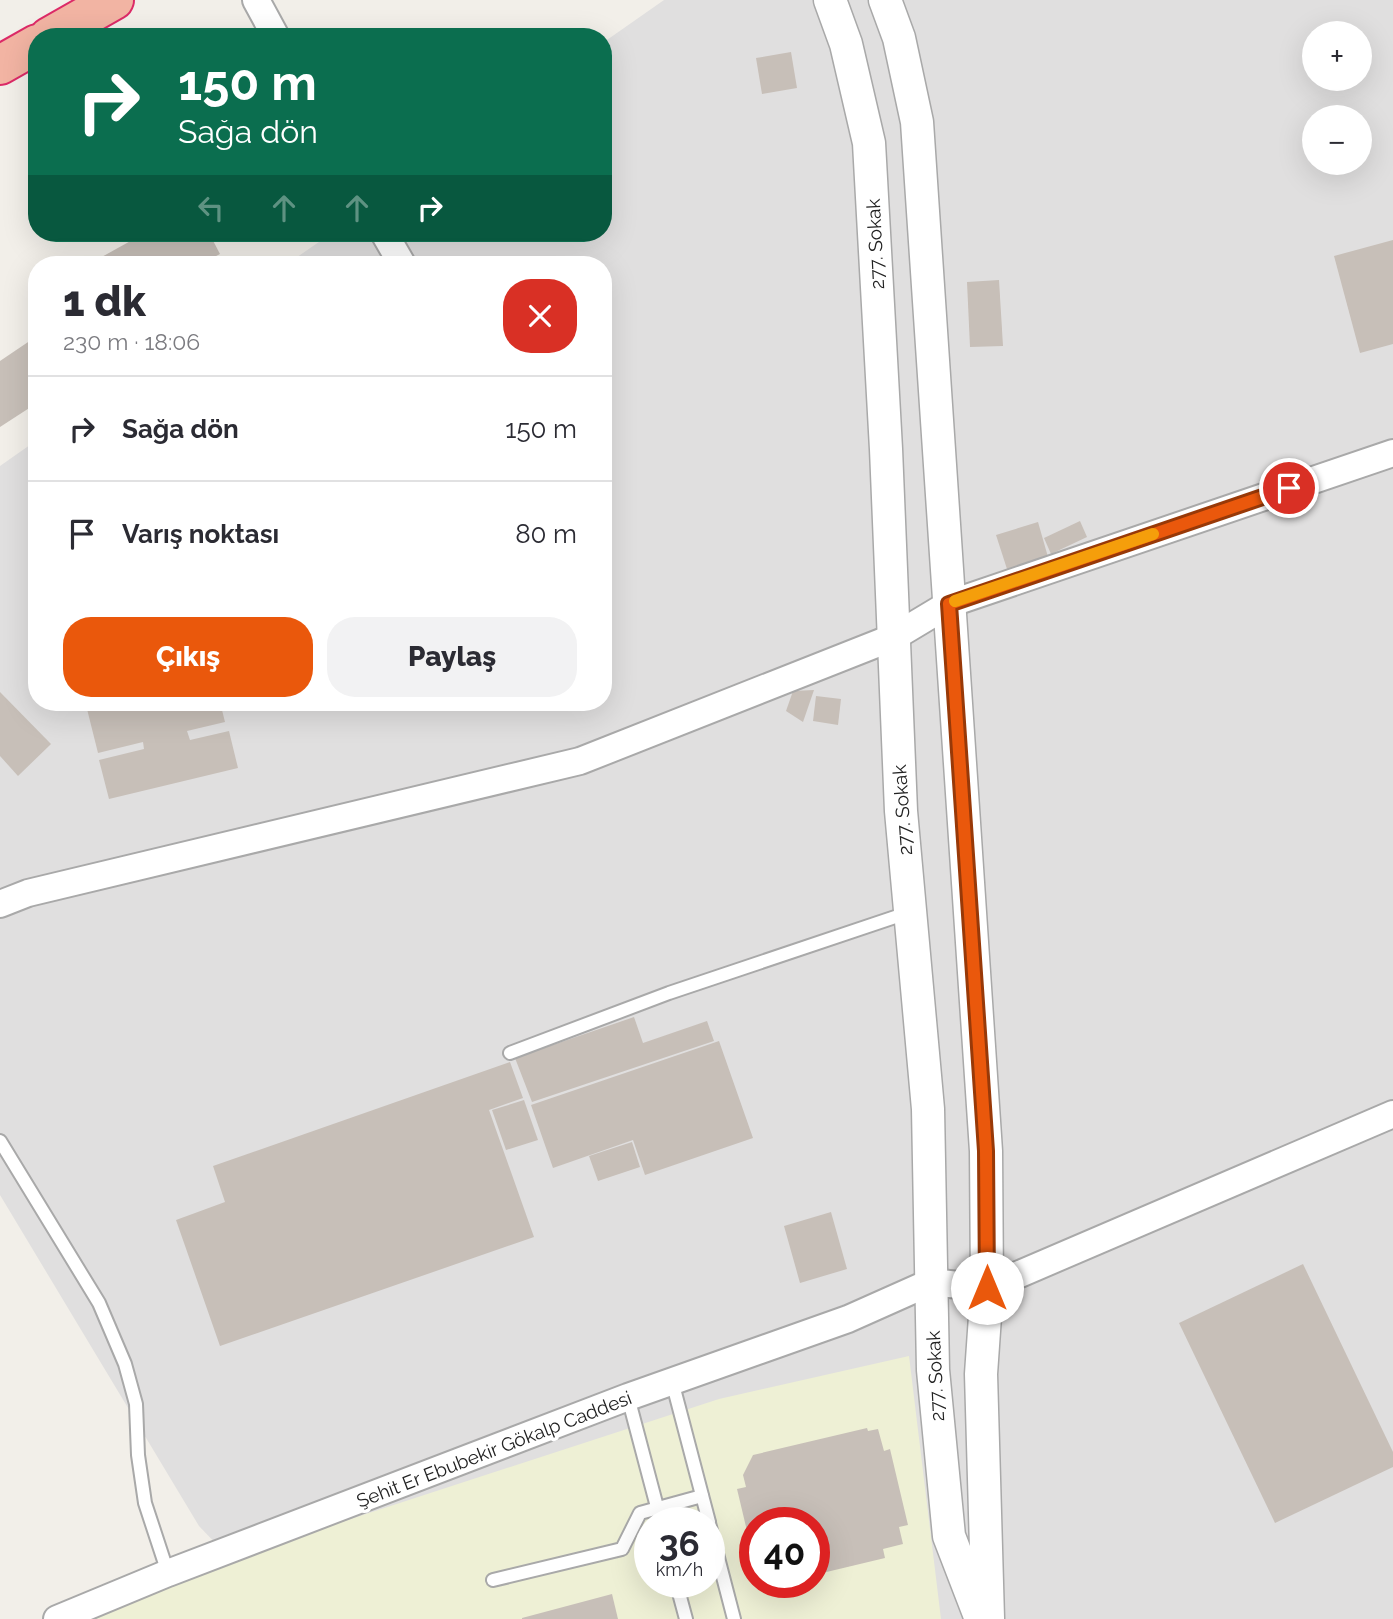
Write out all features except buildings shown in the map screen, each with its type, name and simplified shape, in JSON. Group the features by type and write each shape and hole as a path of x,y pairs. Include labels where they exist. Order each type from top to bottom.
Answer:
{"highway":[{"path":"65,28 114,0"},
{"path":"0,65 28,49"}],"street":[{"path":"256,0 271,28"},
{"name":"277. Sokak","path":"830,0 846,44 869,143 901,811 928,1109 933,1370 949,1536 981,1619"},
{"path":"885,0 899,38 917,122 986,1151 987,1288 981,1374 988,1619"},
{"path":"0,904 27,893 579,761 894,637 949,604 1393,453"},
{"path":"931,1282 987,1288 1393,1114"},
{"name":"Şehit Er Ebubekir Gökalp Caddesi","path":"57,1619 168,1573 628,1397 848,1319 931,1282"}],"lane":[{"path":"510,1053 669,993 910,912"},
{"path":"0,1141 99,1303 125,1364 136,1404 138,1455 145,1503 168,1573"},
{"path":"672,1381 705,1507"},
{"path":"628,1397 657,1507"},
{"path":"661,1507 702,1496"},
{"path":"494,1580 622,1549 634,1525"},
{"path":"725,1584 734,1619"},
{"path":"680,1598 686,1619"}],"shaded area":[{"path":"664,0 1393,0 1393,1619 288,1619 199,1526 0,1195 0,466 28,446 28,711 612,711 612,256 299,256 319,242 612,242 612,36"}],"green space":[{"path":"909,1356 941,1619 91,1619 188,1572 719,1399"}],"slow traffic":[{"path":"955,601 1153,534"}],"route":[{"path":"987,1288 986,1151 949,604 1289,488"}]}
